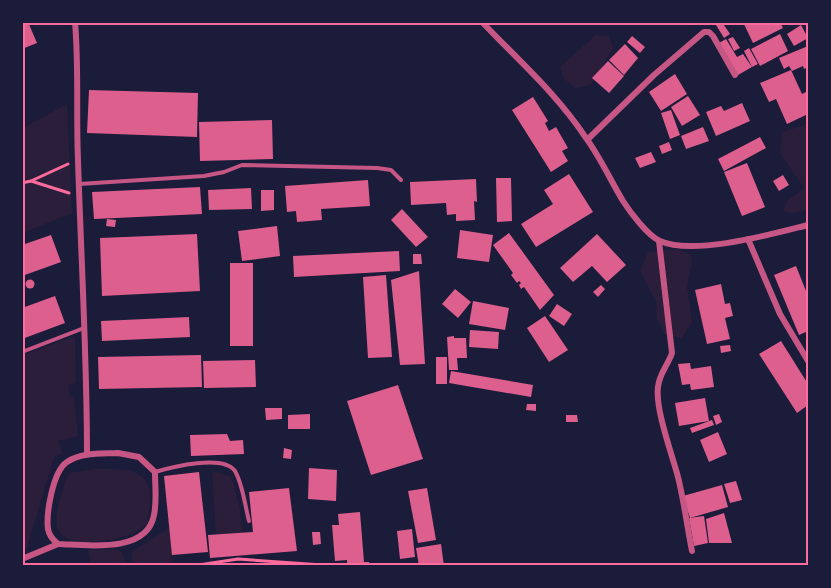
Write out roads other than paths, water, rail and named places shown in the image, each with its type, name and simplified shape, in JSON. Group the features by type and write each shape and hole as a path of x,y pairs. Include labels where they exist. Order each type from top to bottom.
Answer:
{"street":[{"path":"75,22 78,61 78,158 85,328 87,454"},
{"path":"482,22 545,85 588,139 627,206 650,235 659,241 675,245 719,244 808,225"},
{"path":"588,139 654,75 704,32 709,32 713,36 735,75"},
{"path":"748,239 780,314 808,362"},
{"path":"659,241 672,353 662,372 657,389 679,480 692,551"},
{"path":"22,559 58,544 116,545 136,539 146,532 154,516 155,472 139,458 118,453 87,454 67,462 63,466 50,500 48,530 52,539 58,544"}],"lane":[{"path":"79,184 204,176 242,165 376,168 391,170 401,180"},
{"path":"22,352 85,328"},
{"path":"155,472 176,465 227,464 238,478 249,521"}]}
